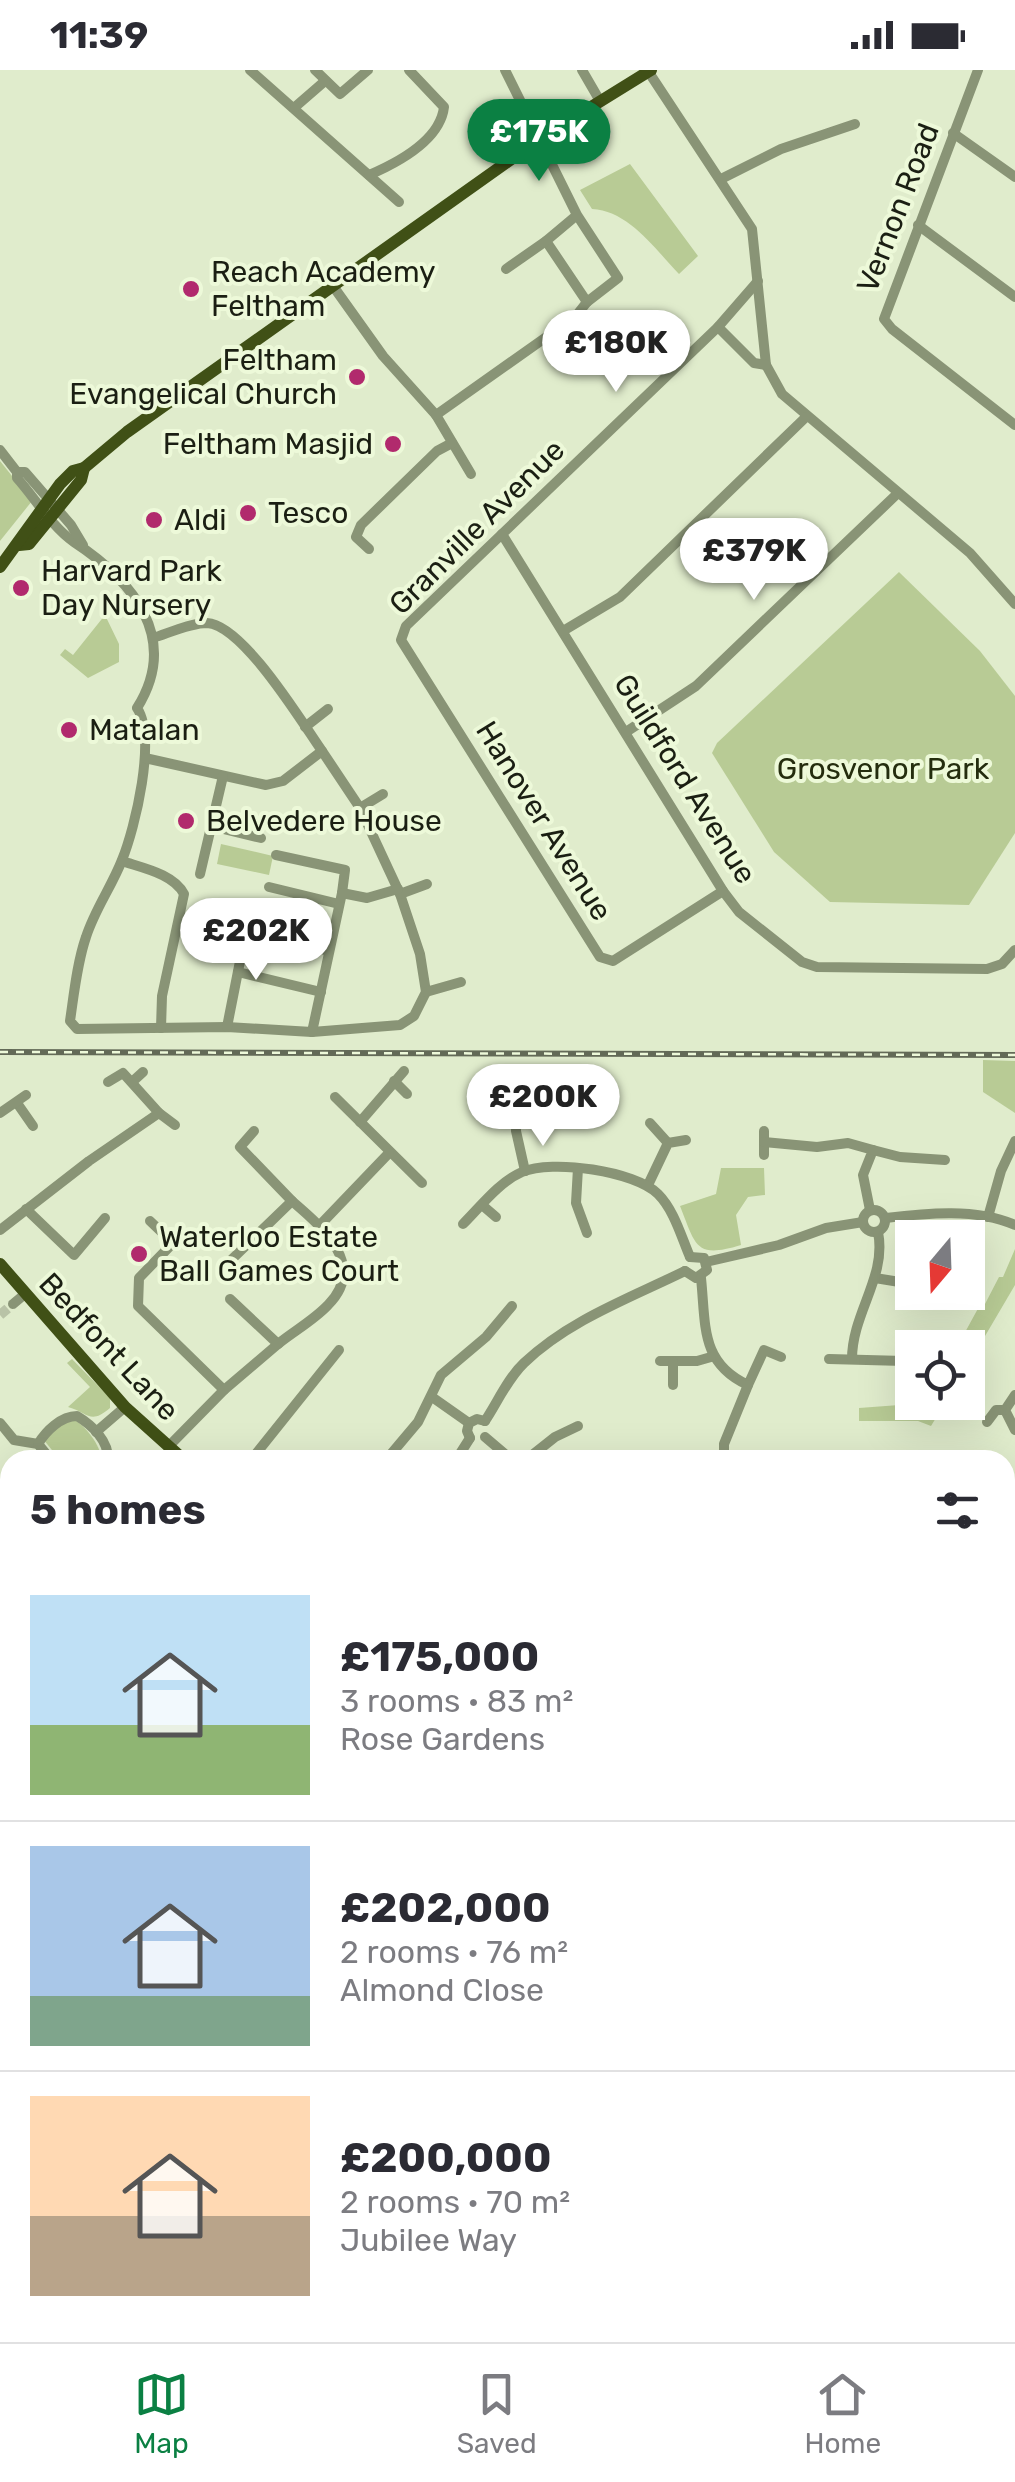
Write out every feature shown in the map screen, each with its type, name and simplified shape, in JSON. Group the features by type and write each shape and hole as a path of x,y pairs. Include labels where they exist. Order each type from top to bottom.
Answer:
{"main road":[{"path":"0,567 19,545 28,544 49,508 82,480 84,468 122,435 541,138 650,71"},
{"name":"Bedfont Lane","path":"0,1264 125,1406 172,1450"}],"street":[{"path":"250,70 399,202"},
{"path":"315,70 340,94 368,70"},
{"path":"370,175 401,161 443,120 444,107 409,70"},
{"path":"436,415 576,316 587,302 624,276 578,216 505,70"},
{"path":"582,70 600,101"},
{"name":"Vernon Road","path":"978,70 884,319 892,330 1015,424"},
{"path":"650,71 752,228 766,366 774,385 970,553 1015,604"},
{"path":"295,107 324,81"},
{"path":"721,179 781,150 855,124"},
{"path":"953,133 1015,177"},
{"path":"506,269 578,216"},
{"path":"918,224 1015,296"},
{"path":"546,241 587,302"},
{"name":"Granville Avenue","path":"401,640 406,626 718,327 758,282"},
{"path":"333,286 383,356 436,415 471,474"},
{"path":"718,327 754,363 766,366"},
{"path":"563,630 620,597 806,416"},
{"path":"369,548 356,537 361,525 437,451 452,443"},
{"path":"0,450 18,478 49,508 77,545 83,545 125,582 137,599 153,638 152,678 137,708 142,722 144,758 122,861 98,903 84,940 70,1021 83,1030 227,1027 312,1032 400,1025 414,1016 426,992 420,954 399,892 360,808 277,685 232,633 217,625 200,623 153,638"},
{"path":"626,732 696,686 898,494"},
{"name":"Guildford Avenue","path":"502,534 739,912 802,962 817,967 987,969 1002,964 1015,950"},
{"name":"Hanover Avenue","path":"401,640 600,957 612,961 723,891"},
{"path":"305,727 328,709"},
{"path":"144,758 266,786 278,784 322,751"},
{"path":"200,874 222,776"},
{"path":"360,808 383,794"},
{"path":"211,826 261,838"},
{"path":"276,855 345,870 312,1032"},
{"path":"122,861 169,879 184,894 162,996 160,1028"},
{"path":"269,887 368,898 427,884"},
{"path":"216,914 246,922 227,1027"},
{"path":"246,931 329,951"},
{"path":"238,972 320,992"},
{"path":"426,992 462,982"},
{"path":"360,1122 404,1071"},
{"path":"132,1082 144,1072"},
{"path":"108,1082 123,1074 159,1113 176,1125"},
{"path":"394,1081 407,1094"},
{"path":"335,1097 422,1184"},
{"path":"0,1113 22,1099 33,1126"},
{"path":"517,1100 516,1131 525,1170"},
{"path":"517,1113 532,1112"},
{"path":"0,1230 159,1113"},
{"path":"650,1123 668,1143"},
{"path":"168,1447 224,1390 328,1306 343,1274 337,1245 240,1147 254,1131"},
{"path":"764,1155 764,1136 817,1147 848,1142 900,1157 928,1152 945,1160"},
{"path":"668,1143 686,1140"},
{"path":"988,1217 1015,1141"},
{"path":"648,1185 668,1143"},
{"path":"863,1222 870,1210 863,1176 873,1150"},
{"path":"320,1225 390,1153"},
{"path":"568,1229 585,1228 576,1203 578,1168"},
{"path":"463,1224 503,1184 525,1170 578,1168 648,1185 668,1206 690,1256"},
{"path":"227,1264 292,1201"},
{"path":"482,1204 496,1218"},
{"path":"26,1208 74,1255 105,1218"},
{"path":"870,1210 879,1210 886,1218 885,1226 878,1232"},
{"path":"886,1218 958,1214 1015,1225"},
{"path":"150,1221 173,1243 139,1278 138,1306 224,1390"},
{"path":"863,1222 867,1230 878,1232"},
{"path":"706,1262 863,1222"},
{"path":"852,1359 855,1325 875,1278 880,1255 878,1232"},
{"path":"690,1256 700,1256 706,1262 707,1270 700,1278 711,1357 729,1376 748,1385"},
{"path":"690,1256 685,1271 700,1278"},
{"path":"484,1421 521,1365 563,1333 589,1316 685,1271"},
{"path":"875,1278 895,1281"},
{"path":"14,1304 25,1294"},
{"path":"230,1299 278,1344"},
{"path":"394,1450 418,1422 441,1375 486,1337 512,1306"},
{"path":"724,1450 766,1347 782,1357"},
{"path":"260,1450 340,1350"},
{"path":"660,1360 711,1357"},
{"path":"830,1358 895,1360"},
{"path":"673,1362 673,1386"},
{"path":"1005,1410 1015,1395"},
{"path":"432,1397 469,1423"},
{"path":"96,1432 125,1406"},
{"path":"987,1422 996,1410 1005,1410"},
{"path":"1005,1410 1015,1430"},
{"path":"38,1444 68,1416 81,1417 107,1450"},
{"path":"470,1438 469,1423 475,1419 484,1421 488,1428 485,1437"},
{"path":"0,1424 16,1442 38,1444 43,1450"},
{"path":"539,1450 578,1426"},
{"path":"470,1438 485,1437"},
{"path":"485,1437 500,1450"},
{"path":"462,1450 470,1438"}],"green space":[{"path":"630,164 698,256 679,274 629,224 618,216 592,209 580,190"},
{"path":"0,461 32,501 0,541"},
{"name":"Grosvenor Park","path":"899,572 980,651 1015,696 1015,833 969,905 830,902 774,852 712,753 717,743"},
{"path":"105,615 119,644 119,662 88,678 60,655 65,649 73,655"},
{"path":"221,844 273,856 269,875 217,864"},
{"path":"983,1060 1015,1061 1015,1113 983,1092"},
{"path":"721,1168 764,1168 765,1195 748,1197 736,1215 741,1245 706,1249 694,1240 680,1206 716,1194"},
{"path":"1015,1249 1015,1285 985,1336 985,1330 966,1330 977,1310 985,1310 999,1277 1003,1277"},
{"path":"72,1359 110,1398 110,1408 98,1416 68,1407 90,1387 67,1363"},
{"path":"895,1405 895,1420 935,1420 931,1426 918,1421 859,1421 859,1408"},
{"path":"71,1418 92,1436 99,1450 52,1450 43,1439"}],"tunnel":[{"path":"0,1315 13,1304"}],"railway":[{"path":"0,1052 1015,1055"}],"place":[{"name":"Reach Academy Feltham","path":"191,289"},
{"name":"Feltham Evangelical Church","path":"357,377"},
{"name":"Feltham Masjid","path":"393,444"},
{"name":"Tesco","path":"248,513"},
{"name":"Aldi","path":"154,520"},
{"name":"Harvard Park Day Nursery","path":"21,588"},
{"name":"Matalan","path":"69,730"},
{"name":"Belvedere House","path":"186,821"},
{"name":"Waterloo Estate Ball Games Court","path":"139,1254"}]}
